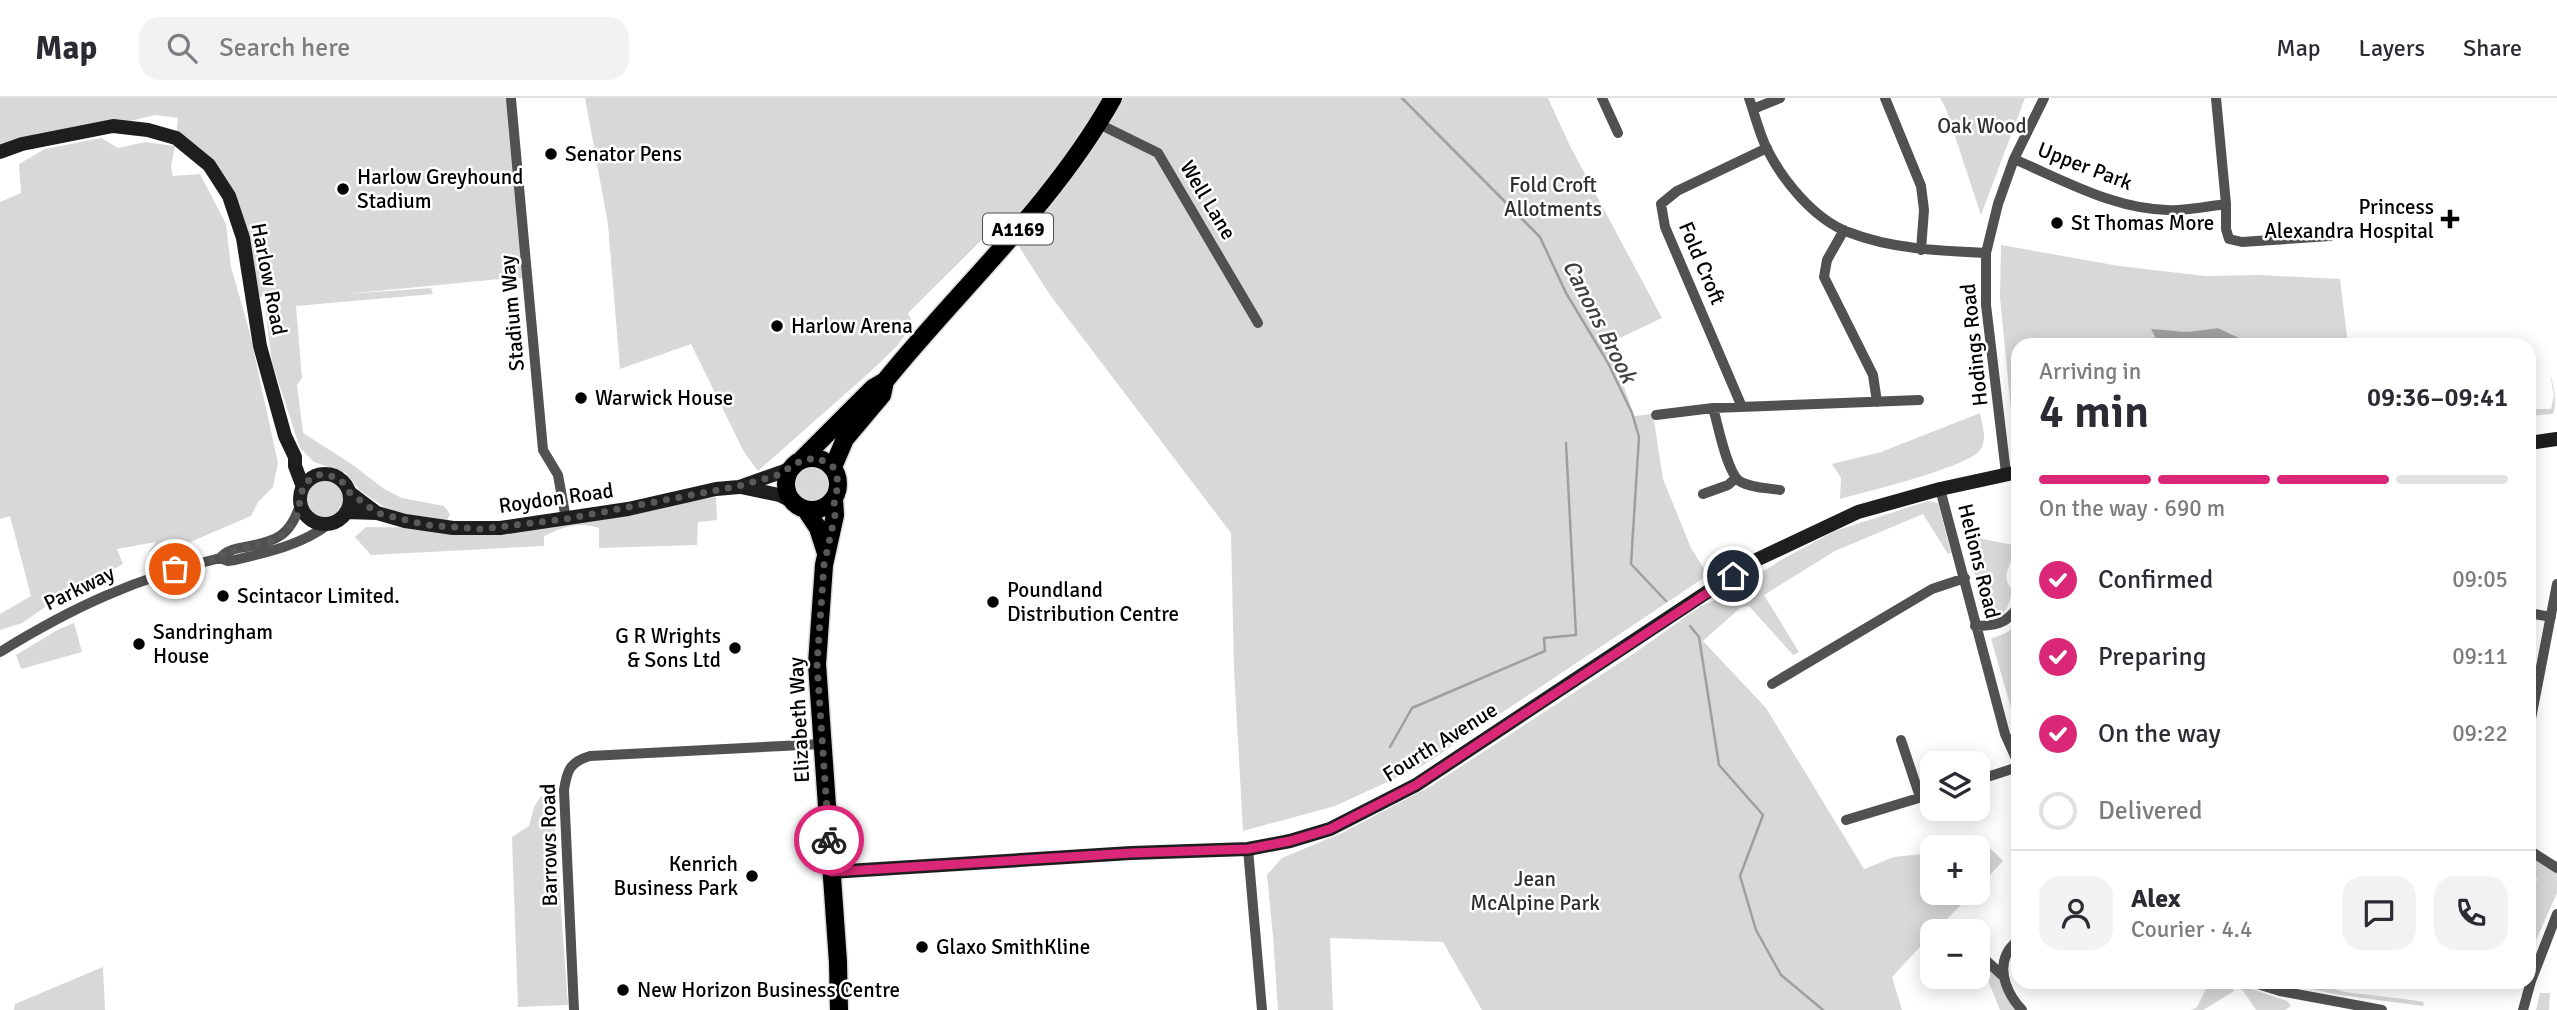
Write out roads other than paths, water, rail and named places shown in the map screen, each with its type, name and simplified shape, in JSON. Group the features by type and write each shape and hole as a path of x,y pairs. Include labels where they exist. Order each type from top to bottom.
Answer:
{"main road":[{"name":"A1169","path":"796,464 873,388 885,381 1066,172 1099,124 1113,98"},
{"name":"A1169","path":"833,467 845,439 882,396 885,381"},
{"path":"818,458 833,467 839,484 834,499 822,509 799,506 785,486 796,464 818,458"},
{"name":"Elizabeth Way","path":"834,499 835,515 825,553 817,664 839,1010"},
{"name":"Elizabeth Way","path":"799,506 818,528 825,553"}],"street":[{"path":"1602,98 1618,133"},
{"path":"1780,98 1751,103 1767,148 1784,177 1812,209 1844,230 1921,250 1986,253"},
{"path":"1885,98 1921,186 1924,210 1921,250"},
{"name":"Hodings Road","path":"2011,466 1986,305 1986,253 1998,204 2014,159 2043,98"},
{"path":"2216,98 2229,239 2242,242 2330,236"},
{"name":"Stadium Way","path":"511,99 543,450 558,475 566,519"},
{"name":"Well Lane","path":"1099,124 1158,153 1258,323"},
{"name":"Harlow Road","path":"0,152 22,144 113,126 148,130 176,138 201,157 229,196 243,238 260,346 285,436 295,457 295,466 303,487"},
{"name":"Fold Croft","path":"1742,407 1665,227 1661,204 1676,191 1767,148"},
{"name":"Upper Park","path":"2014,159 2115,202 2149,209 2177,210 2226,204"},
{"path":"1844,230 1827,260 1824,276 1873,375 1877,402"},
{"path":"1656,415 1713,408 1919,400"},
{"path":"1713,408 1727,457 1737,478 1742,483 1780,490"},
{"path":"2536,442 2557,439"},
{"path":"295,457 321,474 341,480 349,492 346,512 329,524 311,520 300,505 303,487 309,480 321,474"},
{"name":"Roydon Road","path":"346,512 377,513 426,525 481,529 566,519 739,486 796,464"},
{"name":"Fourth Avenue","path":"831,872 1131,853 1248,849 1290,841 1330,829 1416,785 1754,562 1858,512 1940,488 2011,472"},
{"path":"1703,494 1728,485 1737,478"},
{"name":"Roydon Road","path":"739,486 779,495 799,506"},
{"name":"Helions Road","path":"1940,488 1965,578 1975,626 2011,747"},
{"name":"Roydon Road","path":"349,492 377,513"},
{"name":"Parkway","path":"0,652 77,607 135,582 219,558 225,552 281,536 294,524 300,505"},
{"name":"Parkway","path":"219,558 229,561 285,547 329,524"},
{"path":"1772,684 1932,589 1965,578"},
{"path":"2536,693 2557,584"},
{"path":"2536,614 2551,617"},
{"path":"1975,626 1995,626 2011,616"},
{"path":"1846,820 1920,797 1901,740"},
{"name":"Barrows Road","path":"574,1010 564,790 566,774 576,760 590,756 822,744"},
{"path":"1990,776 2011,768"},
{"path":"1248,849 1262,1010"},
{"path":"2536,854 2557,868"},
{"path":"2536,973 2557,914"},
{"path":"2003,976 2006,954 2011,948"},
{"path":"1990,964 2003,976 2012,999 2022,1010"},
{"path":"2288,989 2382,1010"},
{"path":"2523,1010 2530,989"}],"waterway":[{"name":"Canons Brook","path":"1402,98 1540,237 1566,293 1607,361 1632,413 1639,437 1631,564 1666,601"},
{"path":"1390,747 1412,708 1545,651 1544,638 1576,635 1566,443"},
{"name":"Canons Brook","path":"1690,626 1699,637 1719,765 1763,815 1740,876 1756,930 1781,975 1823,1010"}],"place":[{"name":"Senator Pens","path":"551,154"},
{"name":"Harlow Greyhound Stadium","path":"343,189"},
{"name":"Princess Alexandra Hospital","path":"2450,219"},
{"name":"St Thomas More","path":"2057,223"},
{"name":"Harlow Arena","path":"777,326"},
{"name":"Warwick House","path":"581,398"},
{"name":"Scintacor Limited.","path":"223,596"},
{"name":"Poundland Distribution Centre","path":"993,602"},
{"name":"Sandringham House","path":"139,644"},
{"name":"G R Wrights & Sons Ltd","path":"735,648"},
{"name":"Kenrich Business Park","path":"752,876"},
{"name":"Glaxo SmithKline","path":"922,947"},
{"name":"New Horizon Business Centre","path":"623,990"}],"park label":[{"name":"Oak Wood","path":"1982,126"},
{"name":"Fold Croft Allotments","path":"1553,197"},
{"name":"Jean McAlpine Park","path":"1535,891"}]}
